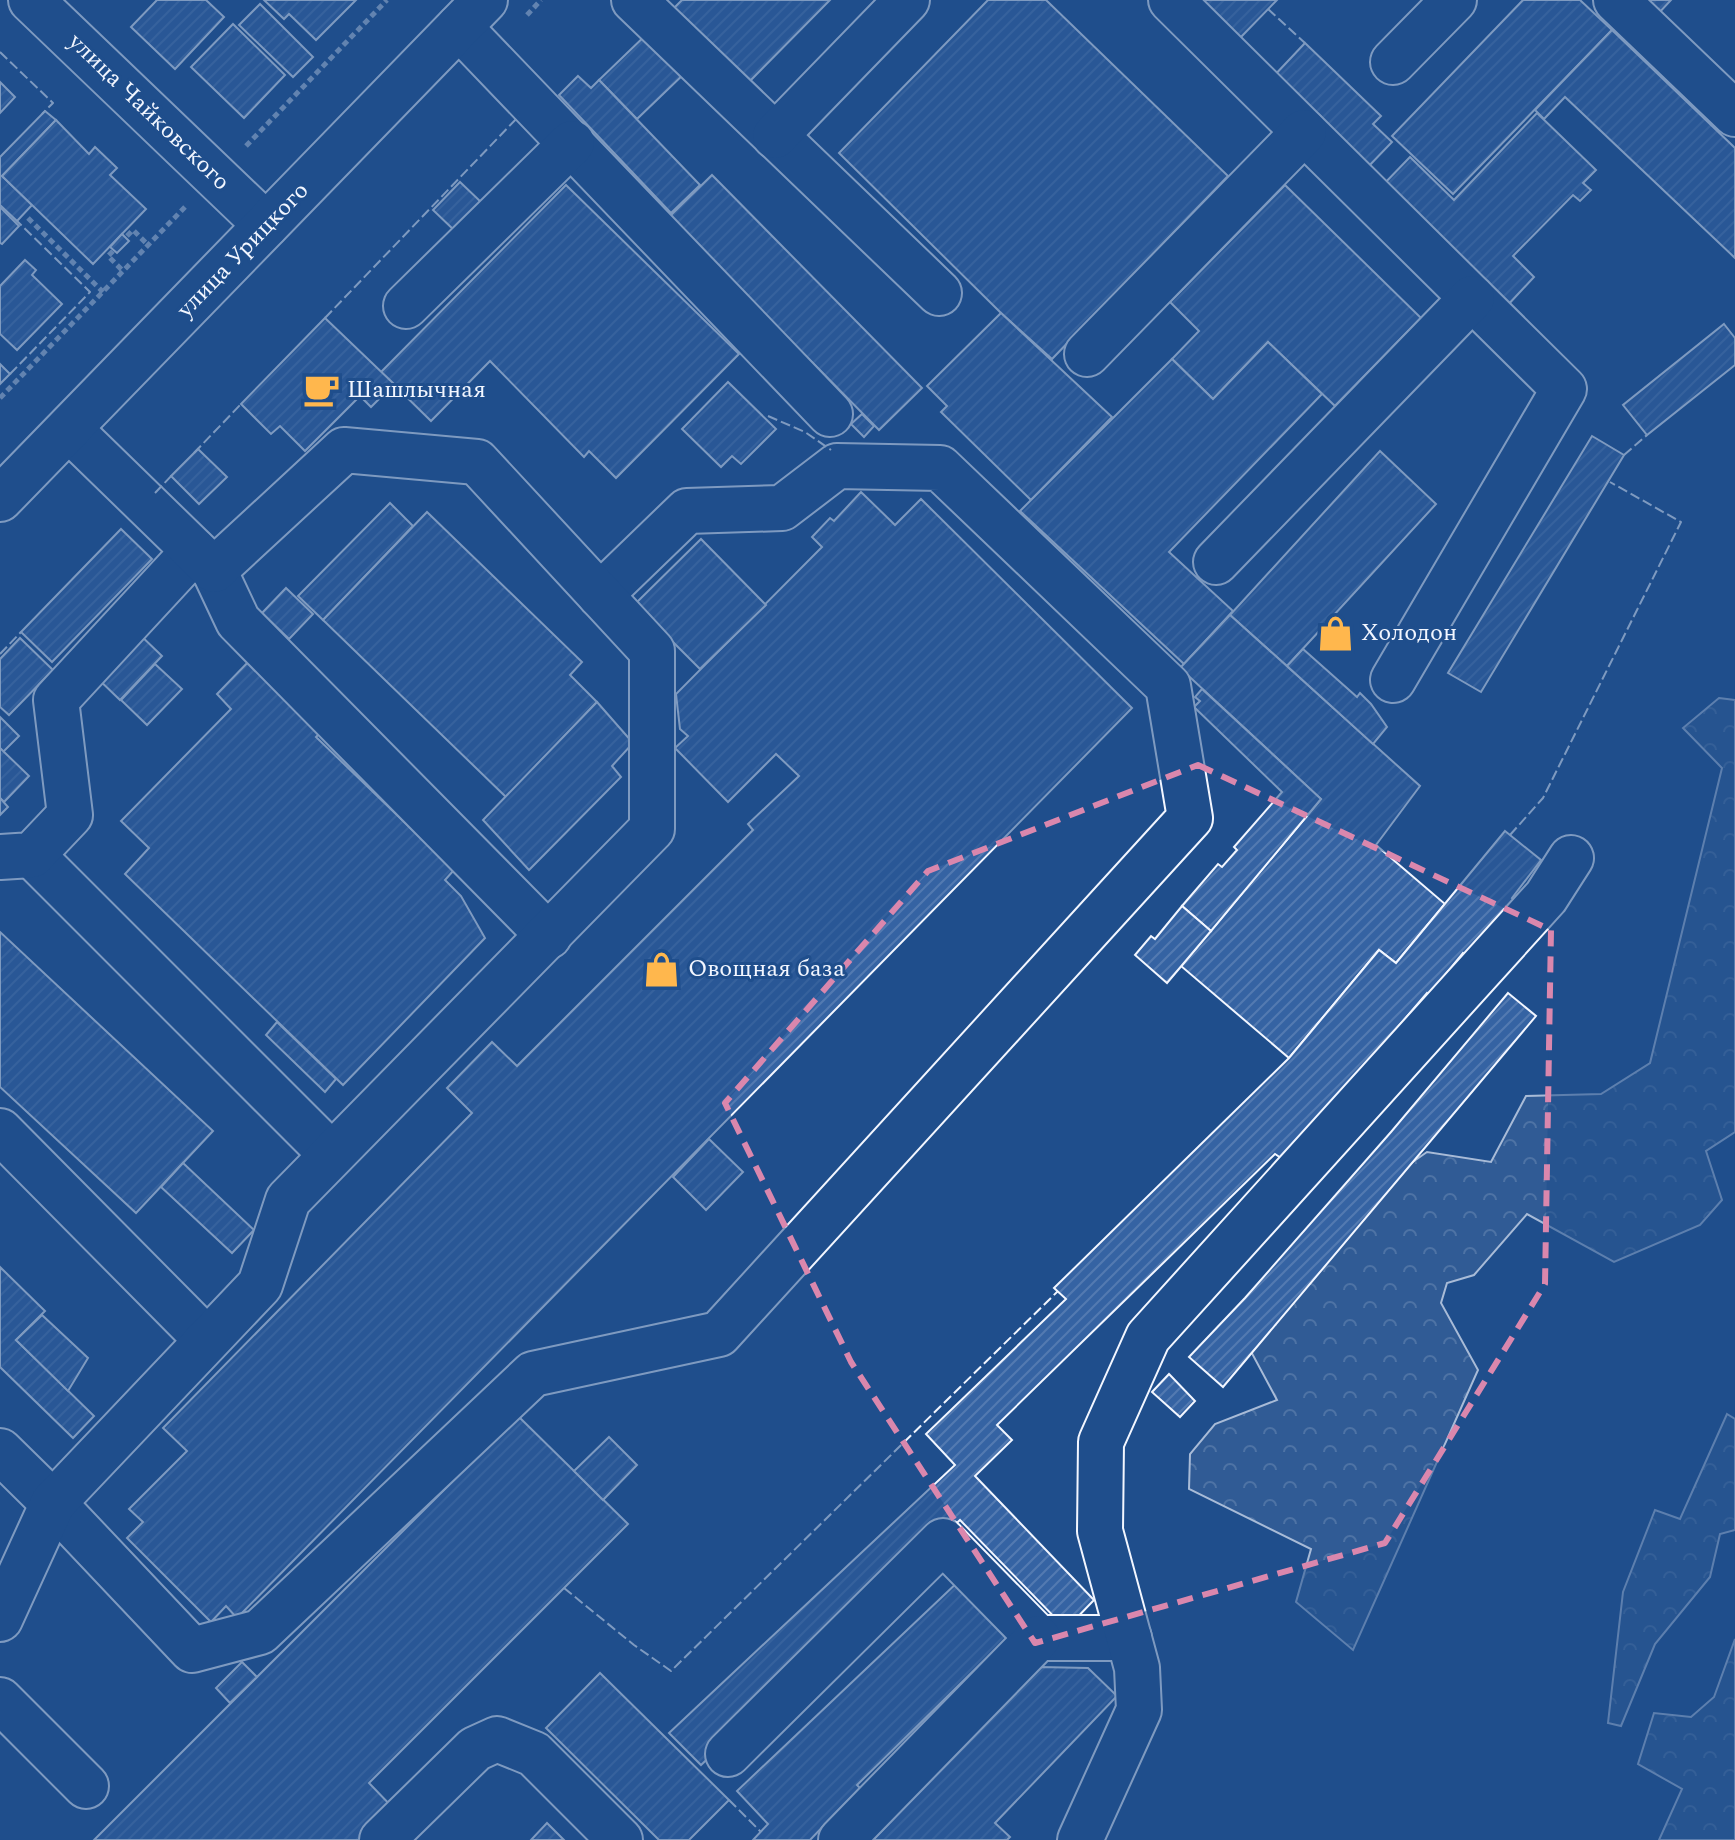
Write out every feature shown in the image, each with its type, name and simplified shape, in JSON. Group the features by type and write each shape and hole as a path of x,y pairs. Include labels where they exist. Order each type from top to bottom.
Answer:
{"main road":[{"name":"улица Чайковского","path":"31,0 266,225"},
{"path":"634,0 939,293"},
{"path":"775,136 907,0"},
{"path":"1171,0 1564,389 1393,680"},
{"path":"1393,62 1454,0"},
{"path":"1616,0 1735,114"},
{"name":"улица Урицкого","path":"0,499 472,14"},
{"path":"472,14 572,143 830,414"},
{"path":"1087,354 1304,132"},
{"path":"406,306 572,143"},
{"path":"1216,562 1472,298"},
{"path":"69,429 204,561 238,621 549,936"},
{"path":"0,1619 53,1503 260,1285 288,1200 652,829 652,651 477,462 344,450 204,561 56,700 70,815 16,856 331,1154"},
{"path":"0,1451 192,1650 260,1632 533,1374 719,1334 1190,818 1168,686 940,468 837,466 782,508 687,511 600,595"},
{"path":"1080,1840 1139,1710 1137,1668 1100,1531 1101,1442 1148,1337 1546,897 1571,858"},
{"path":"0,1131 207,1340"},
{"path":"728,1754 943,1541 1038,1638 1129,1638"},
{"path":"841,1840 1038,1638"},
{"path":"0,1700 86,1786"},
{"path":"382,1840 475,1749 497,1739 534,1754 620,1840"}],"path":[{"path":"28,218 103,292"},
{"path":"127,236 133,230 148,245"},
{"path":"113,251 108,256 123,271"}],"highlighted area":[{"path":"1198,765 1551,930 1545,1284 1385,1543 1035,1643 851,1362 725,1103 928,871"}],"green space":[{"path":"1719,698 1735,700 1735,1132 1706,1151 1722,1200 1700,1225 1614,1262 1527,1214 1474,1275 1447,1283 1441,1303 1478,1370 1353,1650 1296,1602 1311,1549 1189,1489 1190,1454 1215,1424 1277,1400 1248,1346 1394,1175 1427,1152 1491,1162 1526,1096 1601,1094 1650,1063 1722,768 1683,728"},
{"path":"1727,1414 1735,1419 1735,1530 1720,1534 1710,1577 1655,1644 1621,1726 1608,1723 1623,1592 1655,1510 1680,1519"},
{"path":"1735,1639 1735,1840 1659,1840 1682,1789 1638,1764 1654,1713 1691,1717 1714,1697"}],"building":[{"path":"157,0 206,0 224,17 175,69 131,27"},
{"path":"264,0 356,0 316,40 289,14 284,19"},
{"path":"682,0 830,0 744,87 668,14"},
{"path":"988,0 1046,0 1228,176 1052,359 839,153"},
{"path":"1198,0 1277,0 1239,39"},
{"path":"1523,0 1580,0 1612,30 1453,194 1392,136"},
{"path":"1638,0 1671,0 1656,16"},
{"path":"260,4 313,57 293,77 239,25"},
{"path":"233,24 285,75 244,118 191,67"},
{"path":"1612,30 1735,148 1735,258 1565,97 1544,119 1535,110"},
{"path":"649,32 687,71 637,119 599,80"},
{"path":"1305,43 1381,116 1373,124 1392,142 1365,170 1271,79"},
{"path":"578,76 591,88 599,80 700,185 671,213 559,95"},
{"path":"0,82 15,97 0,113"},
{"path":"45,111 56,120 2,176 32,205 17,221 0,205 0,157"},
{"path":"1537,113 1596,170 1583,183 1591,190 1580,201 1573,195 1513,256 1534,277 1506,307 1381,187 1410,157 1454,200"},
{"path":"56,120 89,154 95,147 117,168 110,175 146,209 93,264 2,176"},
{"path":"712,175 922,388 879,430 669,217"},
{"path":"460,182 482,203 455,231 433,210"},
{"path":"566,185 739,354 616,478 589,451 584,457 490,361 431,421 381,372"},
{"path":"1285,185 1421,318 1335,406 1268,342 1213,399 1172,359 1199,331 1170,302"},
{"path":"0,207 19,226 2,244 0,243"},
{"path":"122,234 129,241 117,253 110,247"},
{"path":"25,260 36,270 32,275 62,304 17,350 0,334 0,286"},
{"path":"1001,313 1112,417 1031,500 941,412 947,406 927,386"},
{"name":"Шашлычная","path":"325,318 394,384 371,407 360,396 305,451 280,426 271,434 241,404"},
{"path":"1724,324 1735,338 1735,365 1647,435 1623,405"},
{"path":"1268,342 1322,394 1169,552 1233,611 1184,664 1020,511 1172,359 1213,399"},
{"path":"0,364 10,374 0,384"},
{"path":"728,382 776,429 741,464 732,456 721,467 682,429"},
{"path":"862,414 874,426 864,437 851,424"},
{"path":"1592,436 1624,455 1481,692 1448,673"},
{"path":"198,449 227,477 199,504 171,476"},
{"path":"1380,451 1436,504 1287,666 1230,615"},
{"path":"861,492 895,525 921,499 1132,708 237,1618 226,1606 211,1622 127,1538 143,1522 129,1509 187,1451 163,1428 472,1113 447,1088 492,1042 517,1066 753,830 748,824 799,776 776,754 728,802 675,748 688,736 680,729 676,694 822,547 812,537 830,518 834,521"},
{"path":"390,503 413,526 323,620 298,596"},
{"path":"427,512 582,662 570,675 597,702 506,797 323,620"},
{"path":"121,529 152,559 52,662 21,632"},
{"path":"701,539 766,605 700,669 635,604"},
{"path":"286,588 313,614 289,639 262,613"},
{"path":"1230,615 1420,786 1376,845 1445,904 1396,963 1379,950 1289,1058 1181,966 1321,799 1180,668"},
{"path":"135,630 162,656 120,700 93,674"},
{"path":"20,638 53,670 9,715 0,707 0,659"},
{"path":"1303,649 1357,697 1360,693 1371,704 1387,727 1373,744 1287,666"},
{"path":"254,656 325,728 316,737 454,870 445,880 461,896 485,938 343,1085 125,874 149,848 121,821 231,709 217,694"},
{"path":"155,664 182,689 147,725 121,700"},
{"path":"1202,689 1321,799 1211,931 1182,906 1218,864 1222,867 1237,850 1234,847 1282,792 1194,707 1200,701 1195,697"},
{"path":"597,702 633,743 612,766 621,777 529,870 483,820"},
{"path":"0,717 19,736 3,752 0,748"},
{"path":"0,748 29,776 4,802 0,798"},
{"path":"0,798 8,807 0,815"},
{"path":"1505,831 1541,860 1512,898 1517,902 1470,959 1463,953 1284,1160 1275,1154 997,1425 1012,1440 975,1476 1094,1600 1066,1629 960,1520 701,1765 669,1733 955,1465 926,1434 1066,1299 1054,1288 1289,1058 1379,950 1396,963"},
{"path":"1182,906 1211,931 1167,983 1135,955 1151,936 1155,939"},
{"path":"0,932 213,1131 136,1213 0,1087"},
{"path":"1508,993 1536,1016 1223,1387 1189,1357 1391,1132"},
{"path":"277,1022 336,1079 325,1092 266,1035"},
{"path":"709,1139 743,1172 706,1210 673,1177"},
{"path":"183,1163 254,1230 232,1253 161,1187"},
{"path":"0,1267 45,1311 16,1340 94,1416 73,1438 0,1367"},
{"path":"42,1315 88,1358 68,1391 16,1340"},
{"path":"1169,1374 1195,1401 1180,1417 1152,1392"},
{"path":"518,1416 628,1524 369,1783 396,1811 366,1840 94,1840"},
{"path":"609,1437 637,1465 603,1500 574,1471"},
{"path":"961,1579 1009,1636 857,1785 860,1788 810,1840 753,1840 768,1824 737,1791"},
{"path":"242,1662 257,1677 230,1703 216,1688"},
{"path":"1040,1667 1088,1668 1117,1696 995,1823 1010,1837 1007,1840 873,1840"},
{"path":"600,1673 729,1800 689,1840 659,1840 546,1728"},
{"path":"547,1823 564,1840 531,1840"}],"fence":[{"path":"1268,9 1305,43"},
{"path":"0,52 53,103 42,114"},
{"path":"325,318 519,116"},
{"path":"10,374 90,292 17,221"},
{"path":"194,453 241,404"},
{"path":"768,416 805,432 831,450"},
{"path":"1624,455 1647,435"},
{"path":"155,493 174,473"},
{"path":"1510,835 1543,798 1681,522 1610,482"},
{"path":"0,654 21,632"},
{"path":"564,1588 671,1671 1058,1291"},
{"path":"729,1800 761,1832"}],"place":[{"name":"Шашлычная","path":"321,390"},
{"name":"Холодон","path":"1335,633"},
{"name":"Овощная база","path":"662,969"}]}
